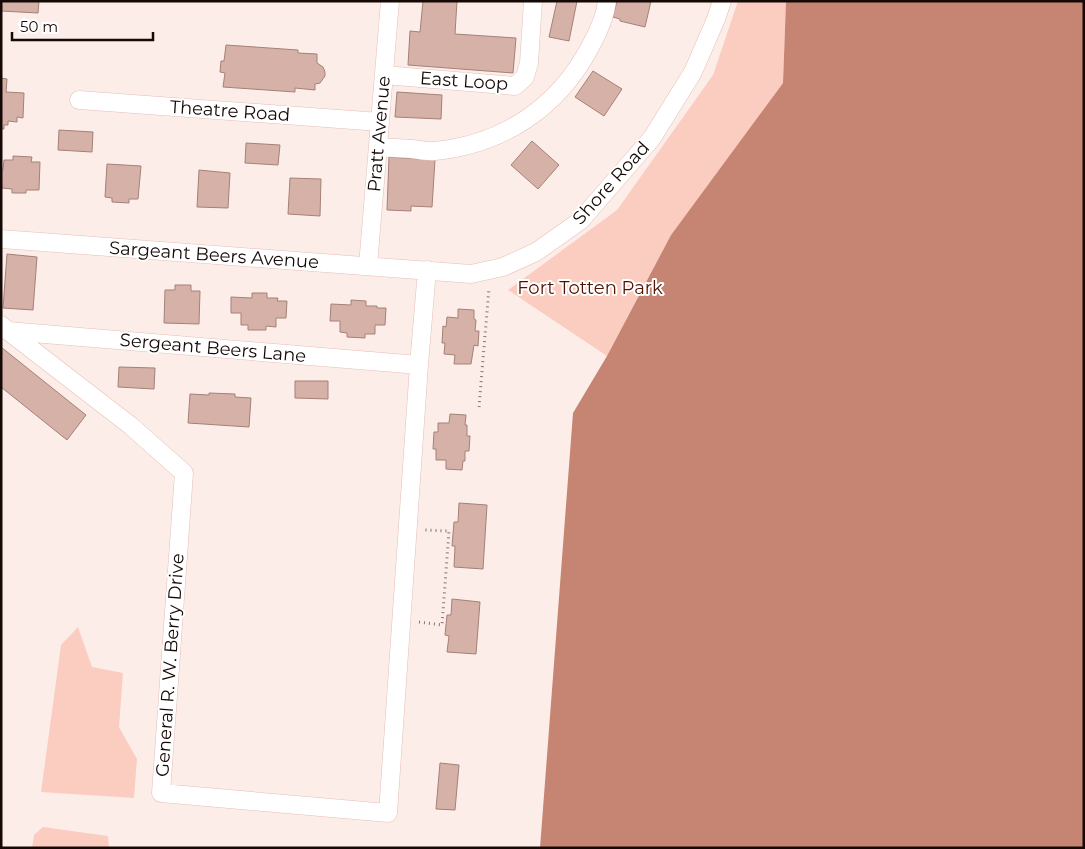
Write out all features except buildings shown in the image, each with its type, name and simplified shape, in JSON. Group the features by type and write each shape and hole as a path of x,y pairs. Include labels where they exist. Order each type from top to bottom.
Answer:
{"street":[{"name":"Pratt Avenue","path":"368,266 390,1"},
{"name":"East Loop","path":"384,75 515,86 526,77 529,63 533,1"},
{"path":"378,147 434,151 469,145 505,132 529,118 563,88 581,65 598,32 607,1"},
{"name":"Shore Road","path":"427,270 471,274 503,267 536,252 580,221 652,138 693,72 722,1"},
{"name":"Theatre Road","path":"79,100 380,122"},
{"name":"Sargeant Beers Avenue","path":"1,239 427,270"},
{"name":"General R. W. Berry Drive","path":"5,328 131,426 184,473 162,793 388,812 427,270"},
{"name":"Sergeant Beers Lane","path":"5,328 419,365"}],"path":[{"path":"479,407 489,283"},
{"path":"415,621 442,625 449,531 421,530"}],"green space":[{"name":"Fort Totten Park","path":"738,1 786,1 783,83 671,235 607,356 508,290 617,210 713,75"},
{"path":"78,627 92,667 123,673 119,727 137,759 134,798 41,792 61,645"},
{"path":"43,827 108,836 109,848 32,848 34,835"}],"shaded area":[{"path":"786,1 1084,1 1084,848 540,848 573,413 607,356 671,235 783,83"}]}
